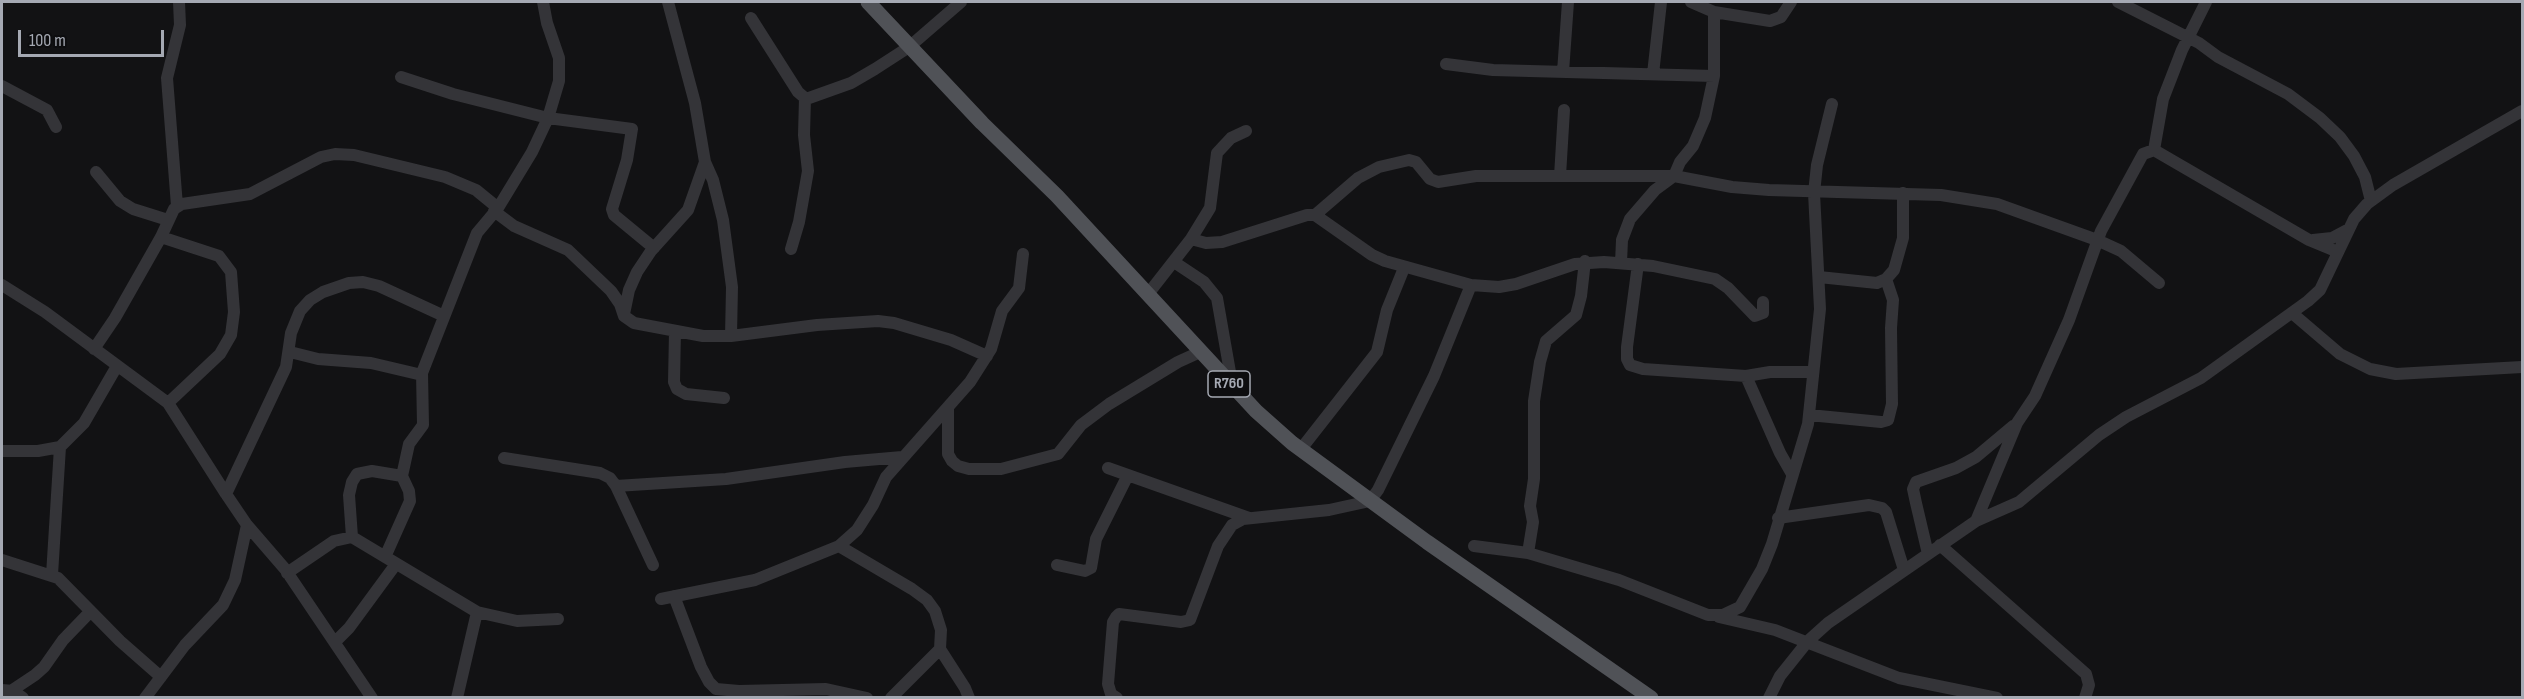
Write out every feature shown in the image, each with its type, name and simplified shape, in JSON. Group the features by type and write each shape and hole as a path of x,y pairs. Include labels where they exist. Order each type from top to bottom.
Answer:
{"main road":[{"name":"R760","path":"868,2 909,47 1057,196 1233,389 1301,449 1370,501 1651,698"}],"street":[{"path":"94,349 116,318 177,206 167,78 180,25 179,2"},
{"path":"335,642 349,628 391,560 410,501 409,490 402,476 409,444 423,425 422,375 477,233 496,210 532,152 548,118 560,67 543,2"},
{"path":"668,2 696,111 705,162 713,180 723,220 732,287 731,336"},
{"path":"805,98 851,83 909,47 961,2"},
{"path":"1563,72 1568,2"},
{"path":"1653,74 1661,2"},
{"path":"1691,2 1714,12 1770,21 1781,17 1791,2"},
{"path":"2118,2 2188,37 2245,72 2288,94 2320,118 2340,137 2354,156 2365,177 2371,201"},
{"path":"2154,150 2163,99 2188,37 2206,2"},
{"path":"1621,263 1622,240 1630,219 1655,190 1674,176 1680,162 1693,146 1705,118 1714,76 1714,12"},
{"path":"751,18 798,92 805,98"},
{"path":"1446,64 1493,70 1714,76"},
{"path":"400,77 444,92 548,118 632,129 627,160 612,208 614,215 654,248"},
{"path":"2,86 47,110 56,127"},
{"path":"791,249 799,222 808,171 804,135 805,98"},
{"path":"1715,616 1732,612 1740,607 1762,569 1772,544 1809,415 1820,309 1814,193 1817,165 1832,104"},
{"path":"1560,176 1564,110"},
{"path":"1768,698 1780,676 1808,641 1828,623 1976,521 2019,502 2099,435 2126,417 2200,378 2292,313 2320,290 2354,219 2371,201 2393,185 2523,111"},
{"path":"1148,294 1191,239 1210,206 1217,153 1231,138 1246,131"},
{"path":"1976,521 2017,423 2035,396 2069,320 2097,240 2139,159 2148,150 2154,150 2309,240 2338,252"},
{"path":"177,206 250,194 321,157 335,154 354,155 445,177 476,190 514,226 568,249 611,291 620,304 624,316 634,323 703,336 731,336 817,325 878,321 909,326 951,340 987,356"},
{"path":"1315,215 1358,178 1379,167 1401,161 1416,162 1430,179 1438,182 1476,176 1674,176 1732,187 1814,193 1904,193 1982,200 2097,240 2121,251 2159,283"},
{"path":"624,316 629,290 637,272 654,248 688,210 705,162"},
{"path":"96,172 120,201 133,209 168,220"},
{"path":"1819,277 1877,282 1886,279 1894,270 1903,238 1904,193"},
{"path":"1191,239 1213,244 1307,215 1315,215 1372,255 1404,268 1471,285 1499,287 1516,284 1554,269 1585,261 1621,263 1638,264 1714,279 1728,288 1755,316 1763,313 1763,302"},
{"path":"2309,240 2332,238 2349,229"},
{"path":"161,237 219,256 231,272 234,312 231,335 220,354 168,403"},
{"path":"661,599 755,580 839,546 857,530 873,505 886,477 970,382 987,356 996,335 1002,311 1019,288 1023,255"},
{"path":"1528,552 1533,522 1530,507 1534,479 1534,401 1540,362 1546,341 1576,315 1581,296 1585,261"},
{"path":"1174,262 1204,282 1216,298 1233,389"},
{"path":"1638,264 1627,347 1627,359 1630,365 1642,369 1746,375 1770,372 1813,372"},
{"path":"1301,449 1377,352 1387,310 1404,268"},
{"path":"1809,415 1881,422 1888,420 1892,404 1893,300 1886,279"},
{"path":"226,494 282,375 290,352 291,333 300,310 310,300 323,292 349,283 379,286 444,316"},
{"path":"2,285 45,312 168,403 247,525 287,573 372,698"},
{"path":"1117,698 1111,694 1108,684 1113,622 1116,617 1125,614 1181,622 1190,620 1218,546 1232,525 1249,518 1329,510 1370,501 1378,490 1434,376 1471,285"},
{"path":"2292,313 2340,354 2370,369 2396,374 2523,367"},
{"path":"675,331 674,382 677,389 686,394 724,398"},
{"path":"290,352 318,359 371,363 422,375"},
{"path":"948,407 948,453 952,461 969,470 1001,469 1059,454 1081,425 1109,404 1178,362 1200,352"},
{"path":"2,451 38,451 60,447 84,423 117,366"},
{"path":"1746,375 1780,453 1792,474"},
{"path":"1928,554 1916,503 1914,489 1916,482 1956,468 1976,457 2017,423"},
{"path":"52,575 60,447"},
{"path":"616,486 726,479 845,462 902,457"},
{"path":"504,458 600,473 610,478 616,486 653,565"},
{"path":"1108,468 1249,518"},
{"path":"352,537 350,495 352,482 357,474 372,471 402,476"},
{"path":"1057,565 1085,571 1091,568 1096,539 1128,475"},
{"path":"1778,518 1869,505 1882,508 1886,512 1904,570"},
{"path":"145,698 185,645 223,605 235,580 247,525"},
{"path":"287,573 334,541 352,537 477,612 517,621 558,619"},
{"path":"1940,545 2086,674 2089,682 2085,698"},
{"path":"839,546 927,600 935,611 941,630 940,649 966,688 969,698"},
{"path":"1474,546 1528,552 1618,580 1708,615 1774,630 1808,641 1899,678 1997,698"},
{"path":"2,560 58,578 90,612 161,677"},
{"path":"674,596 701,667 712,686 728,691 769,694 826,689 867,698"},
{"path":"5,689 35,675 90,612"},
{"path":"457,698 477,612"},
{"path":"891,698 940,649"},
{"path":"5,689 22,698"}]}
